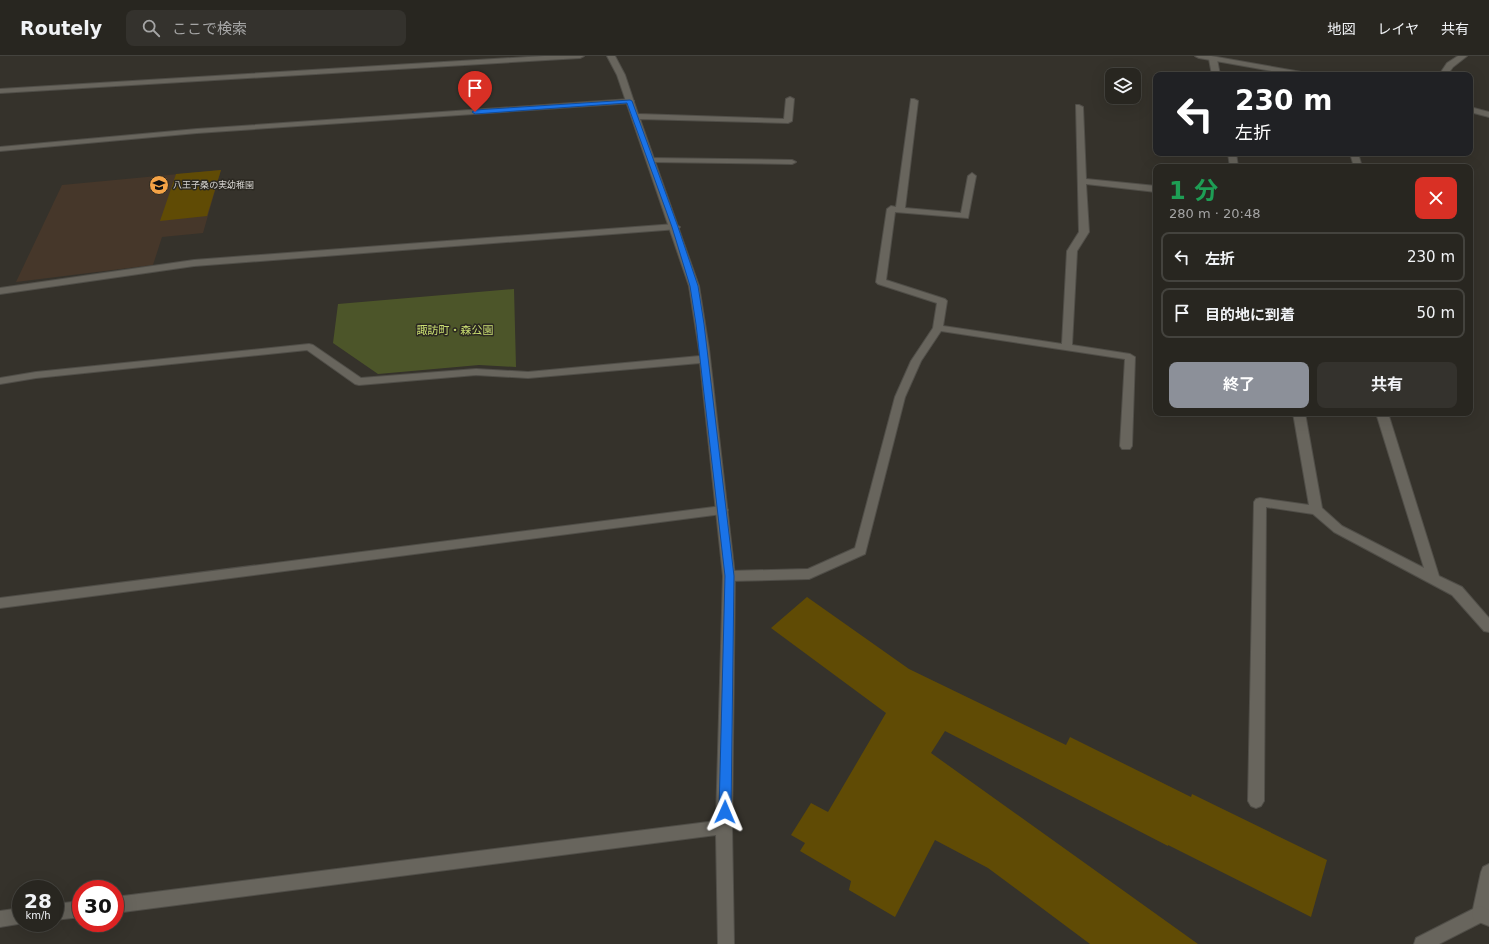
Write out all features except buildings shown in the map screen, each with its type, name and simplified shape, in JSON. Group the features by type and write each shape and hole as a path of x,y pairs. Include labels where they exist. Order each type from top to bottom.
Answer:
{"street":[{"path":"0,91 580,56"},
{"path":"612,56 621,75 675,227 694,286 705,359 730,576 724,827 726,944"},
{"path":"1199,56 1289,72"},
{"path":"1445,72 1450,65 1463,56"},
{"path":"1213,59 1215,72"},
{"path":"635,116 788,121 790,99"},
{"path":"0,149 196,131 630,101"},
{"path":"900,210 914,101"},
{"path":"1067,347 1072,251 1084,232 1079,107"},
{"path":"1473,110 1489,115"},
{"path":"651,160 792,162"},
{"path":"730,576 809,574 861,551 900,398 916,361 938,328 942,301 881,282 891,209 965,216 972,176"},
{"path":"1082,181 1153,189"},
{"path":"0,291 194,263 675,227"},
{"path":"938,328 1130,357 1126,446"},
{"path":"0,381 36,375 309,347 359,382 476,372 528,375 705,359"},
{"path":"1300,416 1316,510"},
{"path":"1383,416 1434,579"},
{"path":"1256,801 1260,502 1316,510 1338,529 1457,591 1489,627"},
{"path":"0,603 722,510"},
{"path":"124,903 724,827"},
{"path":"1422,944 1484,916 1489,872"},
{"path":"0,919 12,917"}],"shaded area":[{"path":"221,170 203,233 162,237 153,265 16,282 62,185"}],"green space":[{"name":"諏訪町・森公園","path":"514,289 516,367 479,365 378,374 333,343 338,304"}],"place":[{"name":"八王子桑の実幼稚園","path":"159,185"}],"route":[{"path":"475,112 630,101 675,227 694,286 700,324 730,576 725,812"}]}
